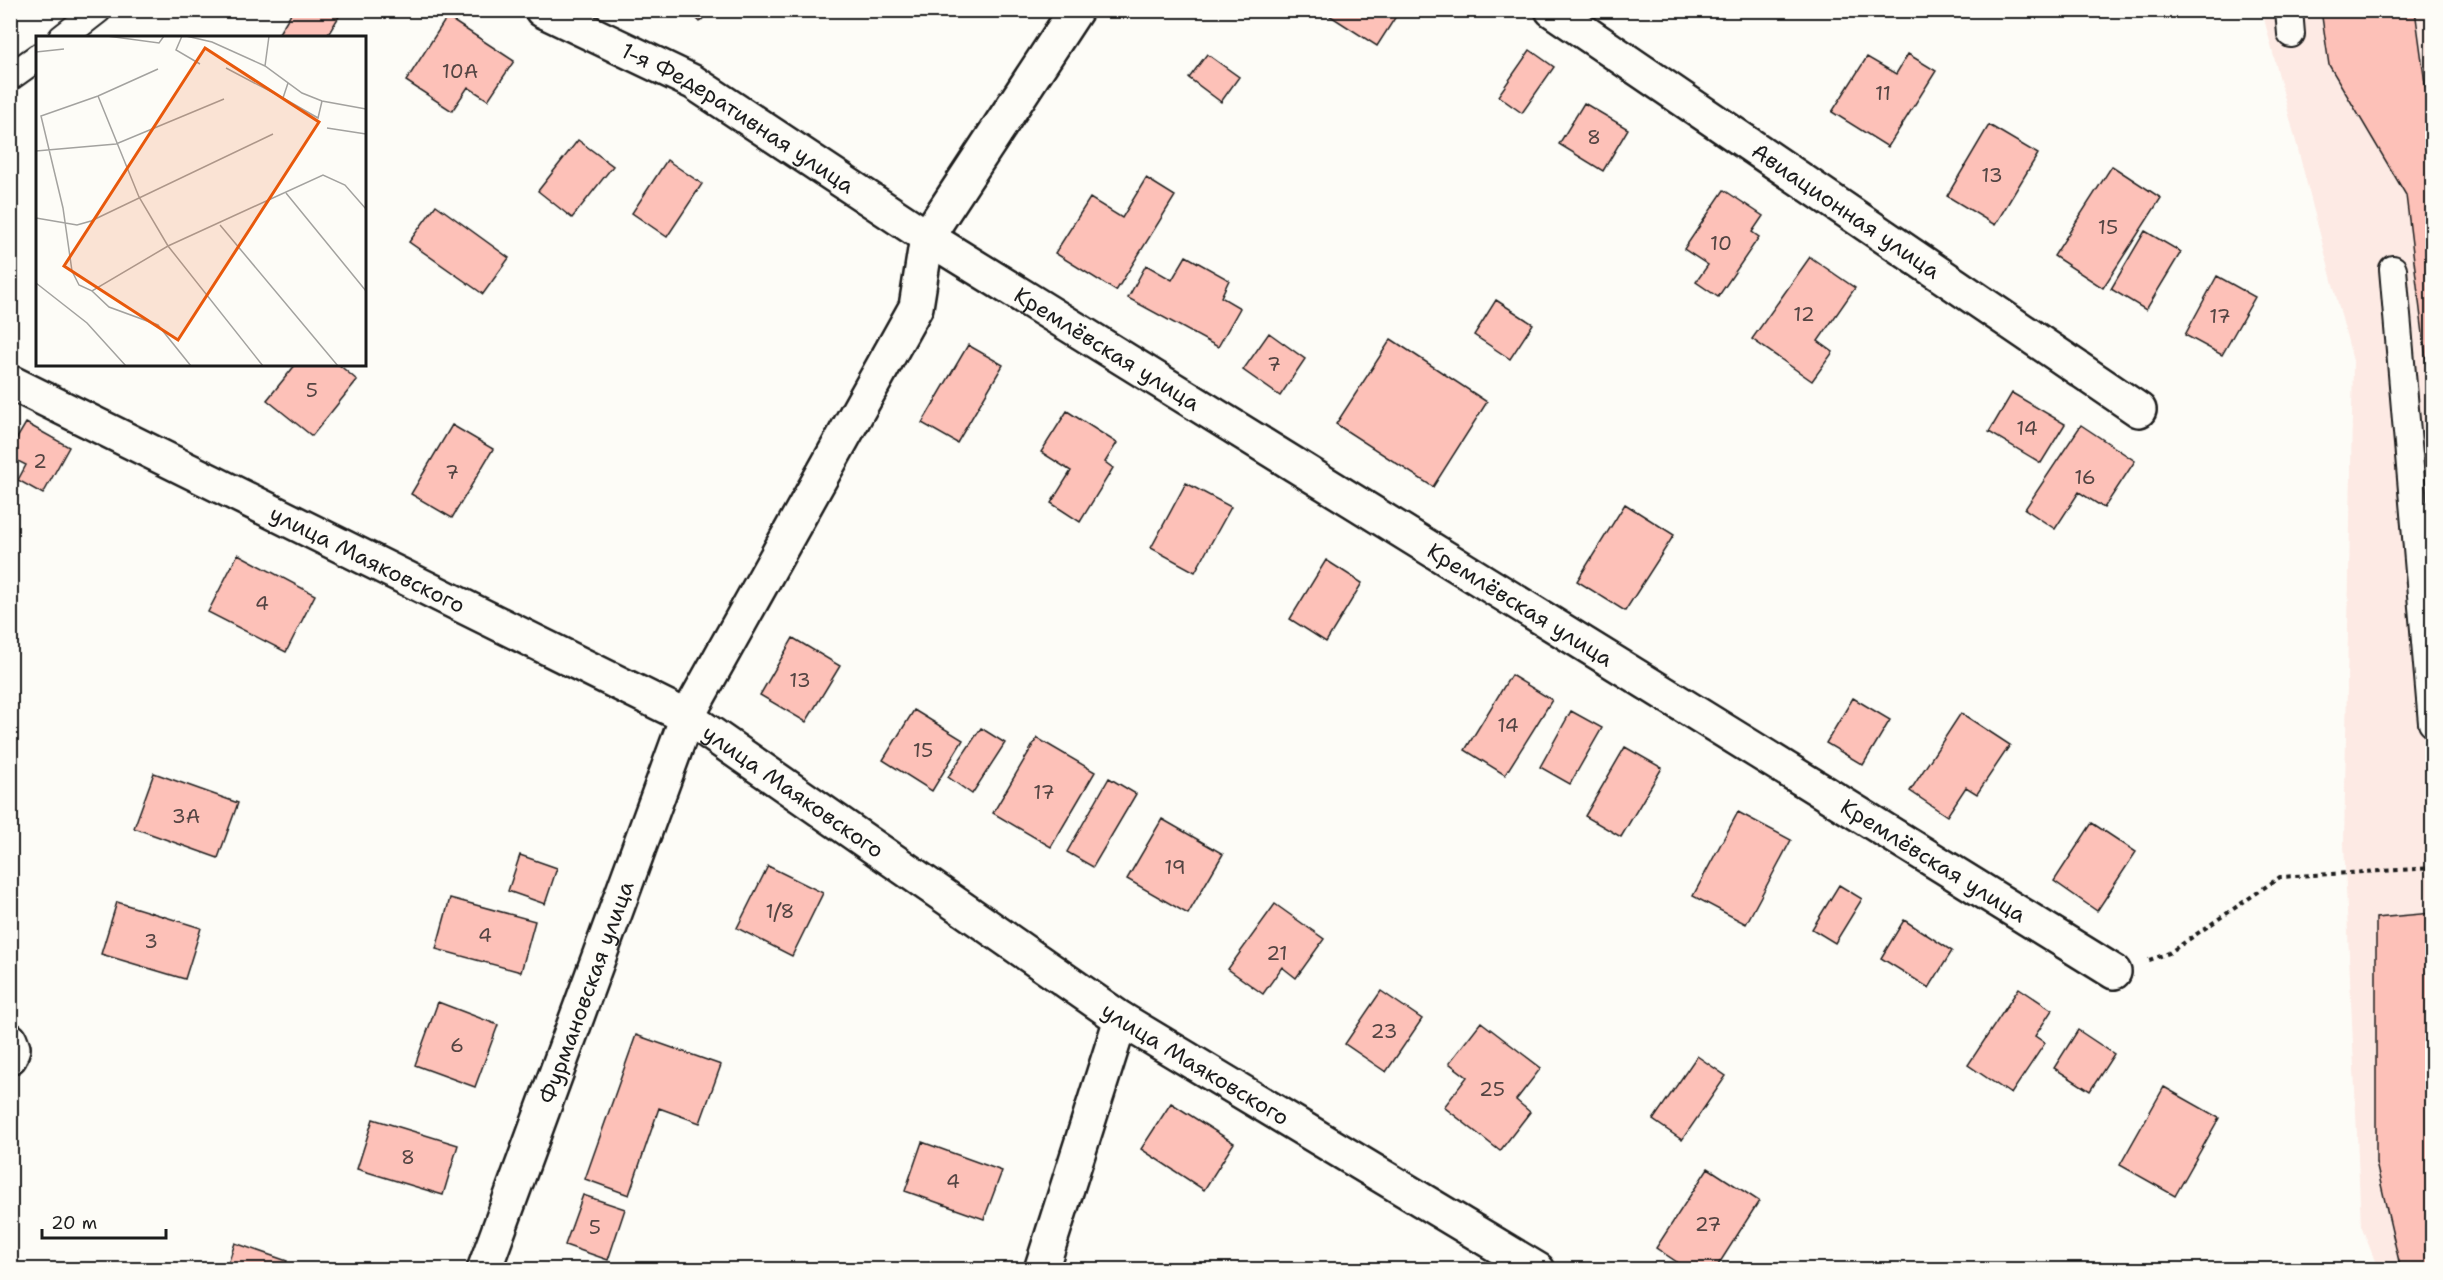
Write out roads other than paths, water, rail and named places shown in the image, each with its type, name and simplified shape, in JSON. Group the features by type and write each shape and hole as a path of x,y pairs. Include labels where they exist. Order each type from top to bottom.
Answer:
{"street":[{"name":"1-я Федеративная улица","path":"542,10 693,82 927,237"},
{"path":"927,237 1076,10"},
{"name":"Авиационная улица","path":"1552,10 2139,410"},
{"name":"Фурмановская улица","path":"484,1269 687,717 916,306 927,237"},
{"name":"Кремлёвская улица","path":"927,237 2114,972"},
{"name":"улица Маяковского","path":"10,382 687,717 1121,1019 1538,1269"},
{"path":"1041,1269 1121,1019"},
{"path":"10,1040 13,1048 10,1057"}],"lane":[{"path":"65,36 98,10"},
{"path":"10,77 36,58"},
{"path":"2393,269 2433,723"}]}
